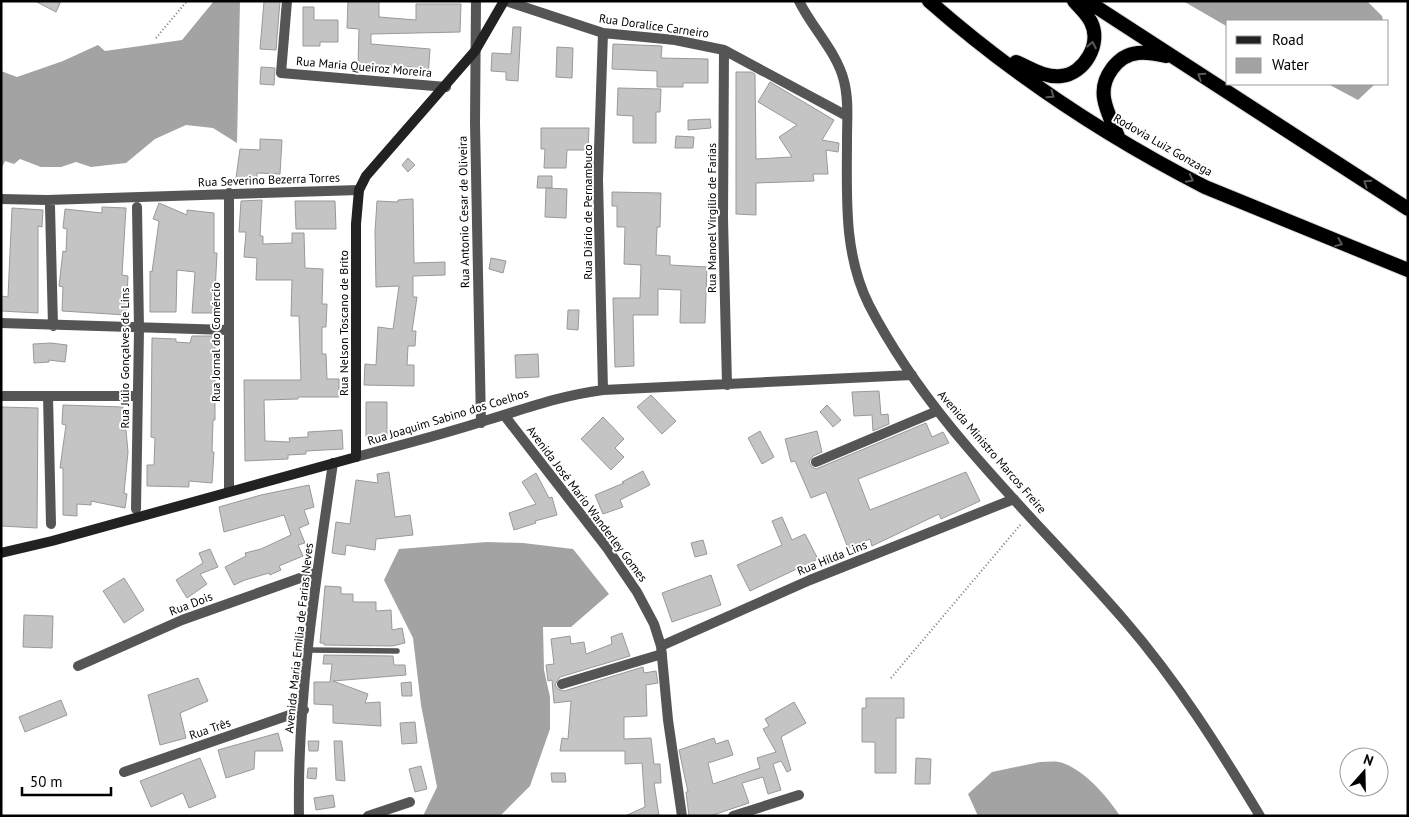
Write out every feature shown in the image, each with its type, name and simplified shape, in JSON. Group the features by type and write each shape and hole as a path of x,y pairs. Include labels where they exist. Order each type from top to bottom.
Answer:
{"highway":[{"name":"Rodovia Luiz Gonzaga","path":"929,1 980,44 1064,104 1119,139 1205,187 1408,270"},
{"path":"980,44 1044,75 1061,76 1074,72 1081,67 1090,54 1094,33 1088,18 1074,1"},
{"path":"1087,1 1408,209"},
{"path":"1119,139 1107,111 1103,94 1107,77 1113,67 1127,56 1136,53 1171,56"}],"main road":[{"path":"359,190 375,163 446,87 475,52 505,1"},
{"name":"Rua Nelson Toscano de Brito","path":"356,457 356,234 359,190"},
{"name":"Rua Joaquim Sabino dos Coelhos","path":"1,552 52,541 229,490 356,457"}],"street":[{"name":"Rua Maria Queiroz Moreira","path":"287,1 280,73 446,87"},
{"name":"Rua Antonio Cesar de Oliveira","path":"476,1 480,423"},
{"name":"Rua Doralice Carneiro","path":"505,1 603,33 675,40 724,50 847,116"},
{"name":"Avenida Ministro Marcos Freire","path":"799,1 828,47 844,78 847,116 847,212 855,270 869,304 912,375 937,411 1157,659 1203,725 1260,816"},
{"name":"Rua Diário de Pernambuco","path":"603,33 598,179 604,390"},
{"name":"Rua Manoel Virgilio de Farias","path":"724,50 723,218 727,385"},
{"name":"Rua Severino Bezerra Torres","path":"1,199 359,190"},
{"name":"Rua Jornal do Comércio","path":"229,193 229,490"},
{"path":"50,206 53,326"},
{"name":"Rua Júlio Gonçalves de Lins","path":"136,508 140,329 137,207"},
{"path":"1,324 228,330"},
{"name":"Rua Joaquim Sabino dos Coelhos","path":"356,457 480,423 553,398 604,390 912,375"},
{"path":"1,396 138,396"},
{"path":"48,396 51,524"},
{"path":"816,462 937,411"},
{"name":"Avenida José Mario Wanderley Gomes","path":"504,415 607,548 646,609 661,650 668,720 682,816"},
{"name":"Avenida Maria Emilia de Farias Neves","path":"299,816 299,761 308,650 333,463"},
{"name":"Rua Hilda Lins","path":"562,684 661,650 810,580 1014,499"},
{"name":"Rua Dois","path":"78,666 182,620 317,572"},
{"name":"Rua Três","path":"124,772 304,710"},
{"path":"733,816 799,795"},
{"path":"368,816 410,802"}],"lane":[{"path":"308,650 398,651"}],"path":[{"path":"156,38 188,1"},
{"path":"891,678 1029,515"}],"water":[{"path":"214,1 240,1 237,143 213,128 186,125 155,139 126,163 91,167 76,162 61,167 41,167 20,159 14,164 5,161 1,170 1,71 17,77 63,61 98,45 105,51 182,40"},
{"path":"1183,1 1367,1 1382,16 1383,20 1226,20 1226,26"},
{"path":"1330,85 1374,85 1358,100"},
{"path":"487,542 523,543 573,549 609,594 571,627 543,627 544,670 550,697 550,729 530,786 500,816 423,816 437,787 421,705 413,638 384,580 399,549"},
{"path":"1040,762 1059,762 1077,770 1109,800 1120,816 978,816 968,794 992,772"}],"building":[{"path":"35,1 61,1 56,12"},
{"path":"264,1 280,1 276,50 260,49"},
{"path":"348,1 379,1 379,17 416,20 416,4 461,4 460,32 371,34 371,44 430,49 428,77 412,76 412,67 358,66 359,29 347,28"},
{"path":"303,7 314,7 314,20 338,20 338,42 320,42 320,46 303,46"},
{"path":"513,27 521,27 518,81 506,80 506,72 491,71 492,53 511,54"},
{"path":"613,44 662,46 661,58 708,59 708,83 683,83 683,87 657,87 657,71 612,69"},
{"path":"557,47 573,48 572,78 556,77"},
{"path":"261,67 275,68 274,85 260,84"},
{"path":"736,72 751,72 755,74 756,159 792,157 779,137 797,125 758,102 770,82 834,120 822,140 839,143 838,152 826,150 828,174 813,174 814,181 756,183 756,215 736,214"},
{"path":"618,88 661,89 660,112 656,112 656,143 633,143 633,116 617,115"},
{"path":"710,119 711,128 688,130 688,120"},
{"path":"541,128 589,128 588,150 567,150 566,168 544,168 545,149 541,149"},
{"path":"676,136 694,137 693,148 675,148"},
{"path":"260,139 282,140 280,174 257,173 257,179 236,178 240,149 260,150"},
{"path":"408,158 415,165 408,172 402,165"},
{"path":"538,176 552,176 552,188 537,188"},
{"path":"546,188 567,189 566,218 545,217"},
{"path":"612,192 661,193 660,227 657,227 656,255 670,256 670,265 707,267 705,323 680,323 681,290 658,289 658,315 633,315 634,366 615,367 613,298 640,298 641,265 624,264 625,227 617,227 617,206 612,206"},
{"path":"413,199 414,263 445,262 445,275 413,276 413,297 417,297 412,331 416,331 415,346 408,346 407,365 414,365 414,386 364,385 365,364 376,365 378,327 393,329 399,286 376,287 375,232 377,201 398,202 398,200"},
{"path":"262,200 260,236 263,236 263,244 292,243 292,233 304,233 305,268 323,269 322,304 327,304 326,327 322,327 322,354 326,354 327,379 339,379 339,397 298,397 298,399 264,400 265,441 290,442 289,438 308,437 308,432 342,430 343,449 306,451 306,454 288,455 288,459 245,461 244,380 301,380 299,316 291,316 292,280 256,280 257,258 244,257 246,232 239,232 241,201"},
{"path":"295,201 335,201 336,229 296,229"},
{"path":"159,203 187,215 187,210 214,213 214,253 217,253 214,313 192,313 195,272 177,270 176,312 150,312 150,271 152,272 159,221 153,219"},
{"path":"102,207 126,208 122,275 128,276 126,315 62,311 63,287 59,286 63,251 66,252 67,229 63,228 65,209 102,213"},
{"path":"12,208 43,210 42,227 38,226 38,313 1,311 1,296 8,297"},
{"path":"491,258 506,261 503,273 489,269"},
{"path":"568,310 579,310 578,330 567,329"},
{"path":"192,336 215,336 215,420 213,420 212,452 214,452 212,483 189,481 189,487 147,486 147,465 154,465 155,438 151,437 152,338 176,339 176,342 190,343"},
{"path":"51,343 67,345 65,362 49,360 49,362 34,363 33,344"},
{"path":"538,354 539,377 516,378 515,355"},
{"path":"879,391 881,415 888,414 889,424 873,431 872,415 854,416 852,392"},
{"path":"651,395 676,421 662,434 637,407"},
{"path":"366,402 387,402 387,437 366,437"},
{"path":"63,405 123,407 121,430 126,430 128,452 124,493 127,494 125,508 91,501 91,505 77,504 77,516 63,515 63,468 60,468 66,425 62,424"},
{"path":"827,405 841,420 833,427 820,412"},
{"path":"1,407 38,408 37,528 1,526"},
{"path":"603,417 624,439 615,448 624,457 611,470 581,439"},
{"path":"926,423 932,437 943,432 949,443 858,479 870,510 966,472 980,501 941,519 939,514 872,546 870,539 848,548 826,492 811,498 795,461 791,462 785,439 817,431 822,452 813,456 809,462 816,469"},
{"path":"760,431 774,457 762,464 748,438"},
{"path":"643,471 650,485 620,500 623,507 603,514 595,495 624,483 622,482"},
{"path":"389,472 395,517 410,515 413,535 376,539 375,550 346,545 345,555 332,553 336,522 350,524 356,480 378,483 377,474"},
{"path":"536,473 549,498 552,497 557,515 535,521 536,523 514,530 509,513 536,504 522,482"},
{"path":"309,485 314,507 304,510 309,524 299,528 305,543 298,545 303,556 279,566 281,570 270,575 269,573 234,585 225,567 246,556 245,553 261,549 291,535 284,515 224,532 219,507 261,495"},
{"path":"782,517 792,540 805,534 818,559 750,591 737,565 782,545 772,521"},
{"path":"703,540 707,554 695,557 691,543"},
{"path":"210,549 218,567 200,574 207,584 187,598 176,580 203,563 199,553"},
{"path":"711,575 721,605 672,622 662,593"},
{"path":"124,578 144,610 124,623 103,591"},
{"path":"325,586 341,587 341,594 353,594 353,602 376,602 376,611 391,610 392,630 402,628 405,643 392,646 324,645 324,643 320,643"},
{"path":"24,615 53,616 52,648 23,647"},
{"path":"622,633 630,656 560,677 555,685 558,689 564,691 643,667 644,673 656,671 658,683 646,685 647,716 624,717 624,739 651,738 654,764 660,764 661,783 654,783 659,816 625,816 645,807 642,763 625,764 625,751 560,751 562,738 568,739 571,701 554,703 552,680 548,681 546,665 554,664 551,639 570,636 571,644 584,642 586,654 612,644 611,637"},
{"path":"324,655 393,656 394,665 405,665 406,675 333,681 368,694 365,703 380,702 381,726 333,723 333,705 314,704 314,682 330,682 332,664 323,664"},
{"path":"198,678 208,701 180,713 186,738 160,745 148,695"},
{"path":"411,682 412,696 402,696 401,683"},
{"path":"866,698 904,698 904,718 896,718 896,773 875,773 875,742 862,742 862,708 866,708"},
{"path":"61,700 67,715 25,732 19,717"},
{"path":"794,702 806,723 781,737 791,770 787,772 781,761 773,764 781,790 768,794 763,777 742,783 749,803 710,816 689,816 686,792 688,792 679,750 714,738 716,744 728,740 733,755 708,763 713,784 760,768 757,758 776,752 763,729 769,726 765,719"},
{"path":"415,722 417,743 402,744 400,723"},
{"path":"278,733 283,751 255,751 254,769 226,778 218,750"},
{"path":"308,741 319,741 318,751 309,751"},
{"path":"334,741 342,741 345,781 336,780"},
{"path":"200,758 216,797 189,808 183,793 151,807 140,781"},
{"path":"916,758 931,759 930,784 915,784"},
{"path":"421,766 427,789 415,792 409,769"},
{"path":"308,768 317,768 316,779 307,778"},
{"path":"551,773 565,773 566,782 552,782"},
{"path":"333,795 335,807 316,810 314,798"}]}
